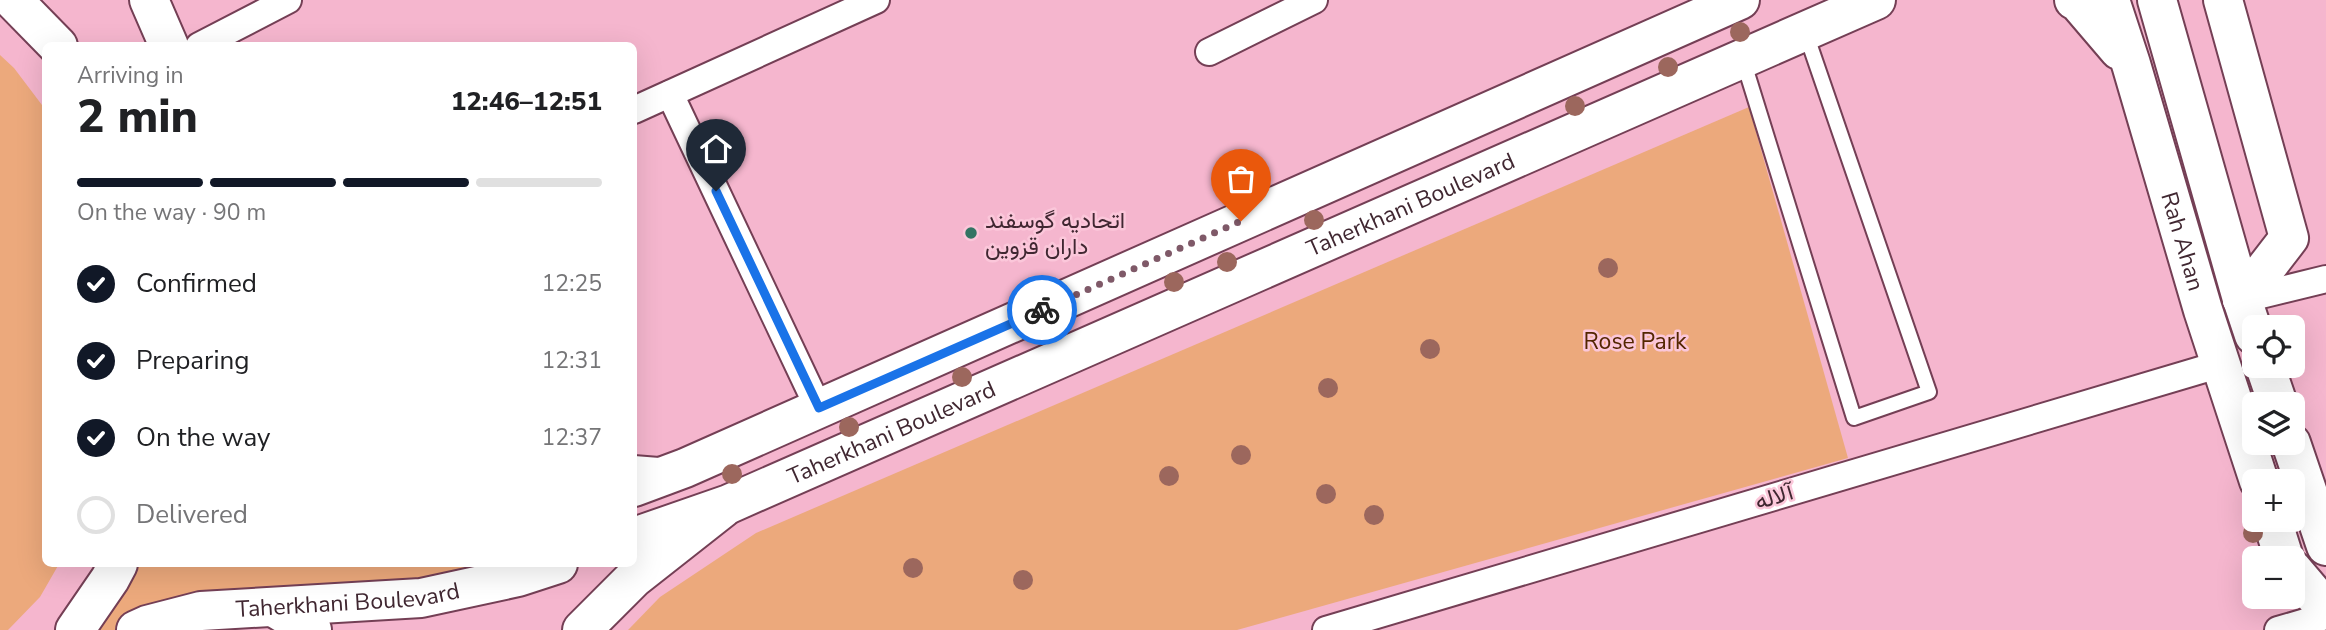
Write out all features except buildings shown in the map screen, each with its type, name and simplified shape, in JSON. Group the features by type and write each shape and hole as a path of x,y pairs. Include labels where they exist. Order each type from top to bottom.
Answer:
{"main road":[{"path":"13,0 54,42"},
{"path":"149,0 167,42"},
{"name":"Taherkhani Boulevard","path":"637,536 729,504 1876,0"},
{"path":"2074,0 2131,64"},
{"name":"Rah Ahan","path":"2110,0 2203,310 2255,469"},
{"name":"Rah Ahan","path":"2158,0 2247,315"},
{"path":"2223,0 2289,238 2242,299"},
{"path":"637,486 685,468 1266,210 1719,4"},
{"path":"1266,210 1288,258"},
{"path":"2295,455 2326,546"},
{"path":"637,475 685,468"},
{"path":"582,630 634,578 729,504"},
{"path":"75,630 116,567"},
{"name":"Taherkhani Boulevard","path":"136,630 201,611 421,598 506,580 548,567"},
{"path":"2305,584 2326,609"},
{"path":"273,607 312,630"}],"street":[{"path":"207,42 288,0"},
{"path":"637,109 876,0"},
{"path":"1209,52 1314,0"},
{"path":"670,94 819,408"},
{"path":"2203,310 2326,279"},
{"name":"آلاله","path":"1326,630 2221,364"},
{"path":"2278,630 2326,616"}],"lane":[{"path":"1743,59 1854,418 1929,392 1805,31"},
{"path":"637,463 685,468"}],"green space":[{"path":"0,55 14,68 42,105 42,567 57,567 40,597 8,630 0,630"},
{"name":"Rose Park","path":"1749,107 1848,458 1237,630 628,630 660,597 756,533"},
{"path":"133,567 509,567 152,615 115,630 94,630"}],"way so far":[{"path":"1042,310 1241,221"}],"place":[{"name":"اتحادیه گوسفند داران قزوین","path":"971,233"}],"route":[{"path":"716,191 819,408 1042,310"}]}
